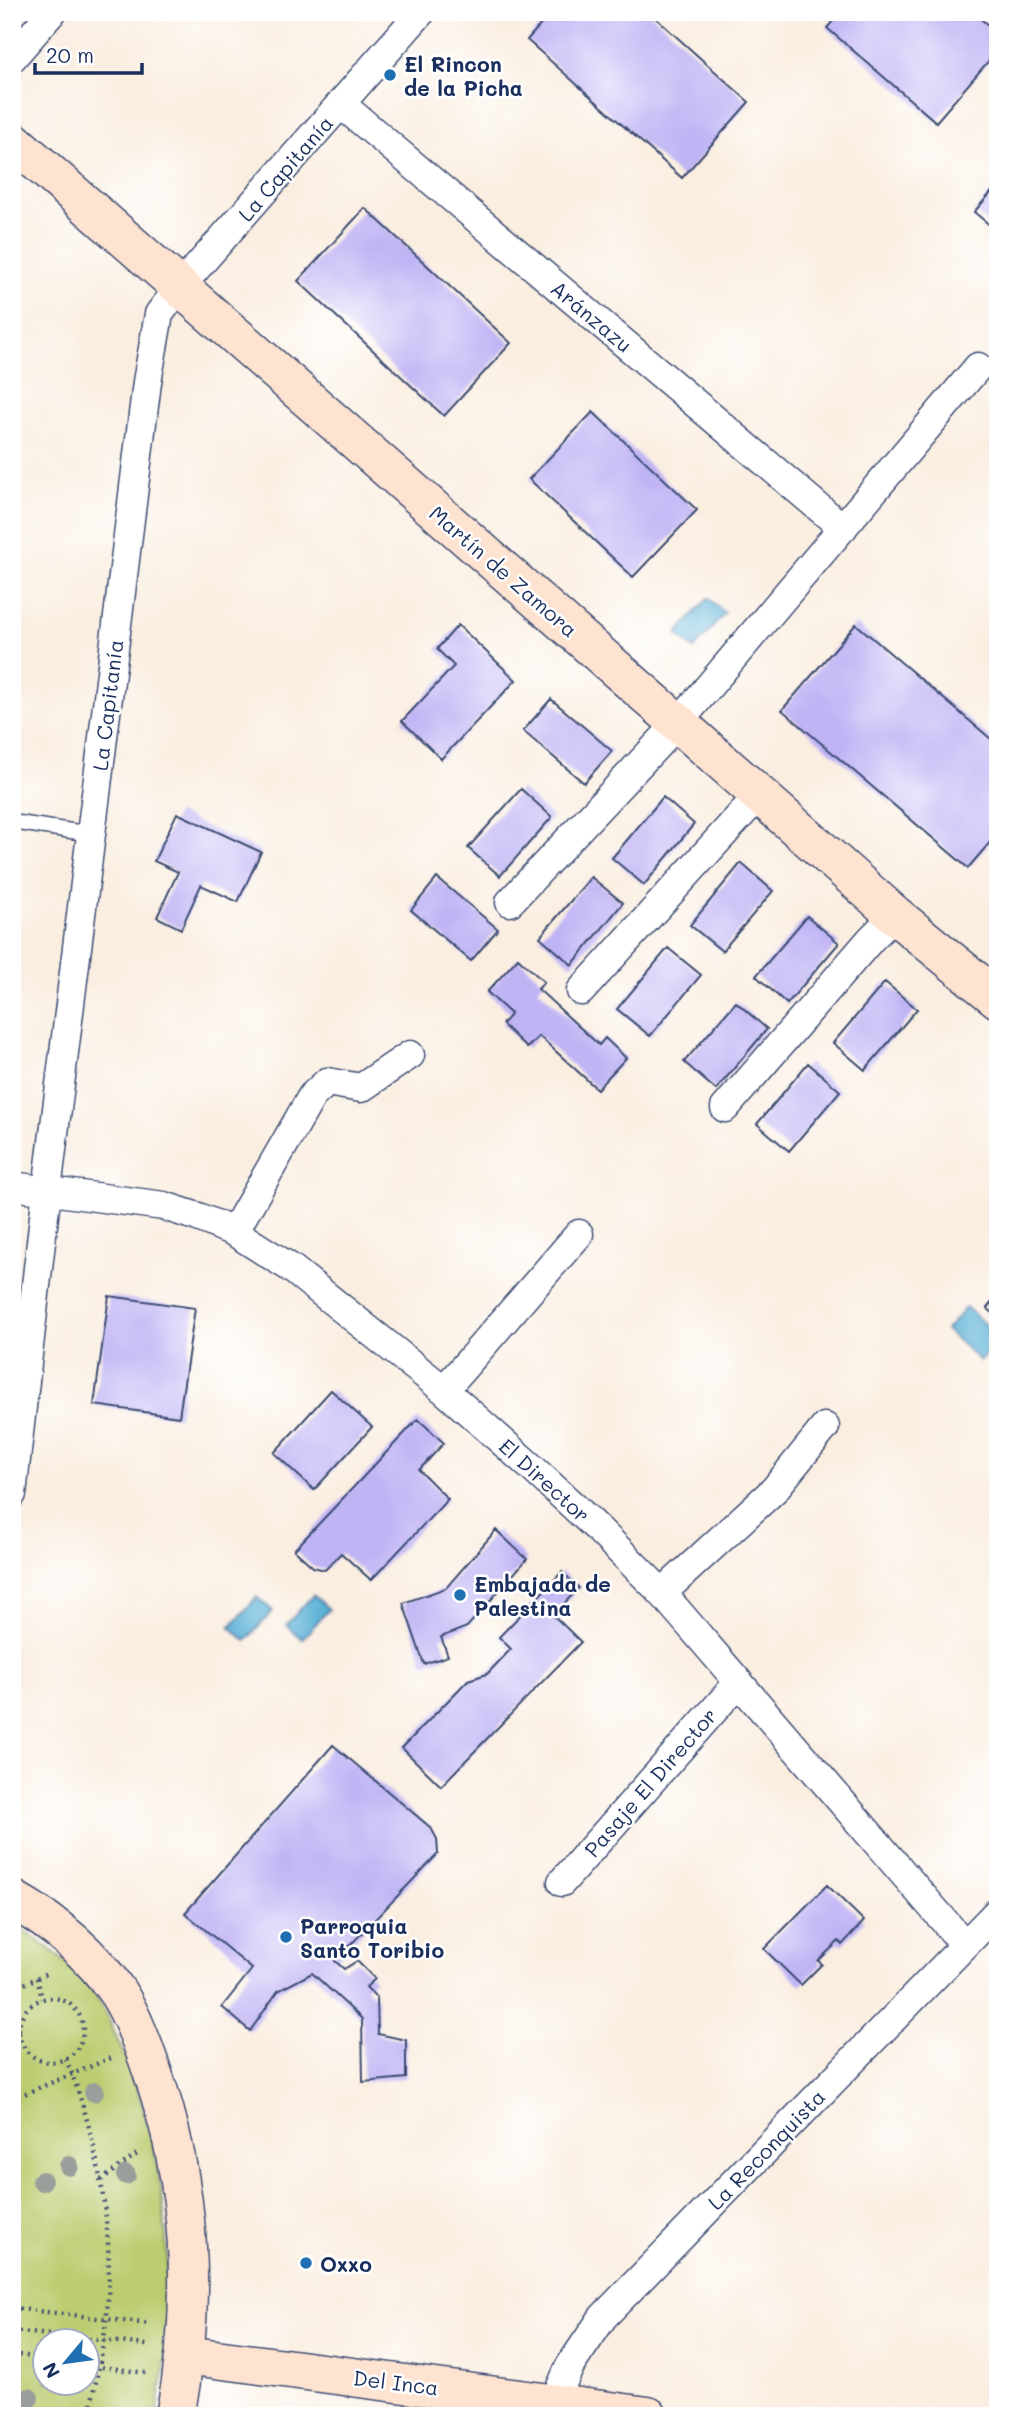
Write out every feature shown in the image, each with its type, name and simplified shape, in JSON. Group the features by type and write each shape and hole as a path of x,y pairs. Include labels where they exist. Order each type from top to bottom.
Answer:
{"street":[{"path":"12,58 52,12"},
{"name":"La Capitanía","path":"12,1494 91,834 159,314 421,12"},
{"name":"Aránzazu","path":"341,104 843,528"},
{"name":"Martín de Zamora","path":"12,141 895,915 996,993"},
{"path":"510,902 678,723 978,367"},
{"path":"582,991 758,796"},
{"path":"725,1108 862,949 895,915"},
{"path":"234,1233 312,1096 327,1083 361,1088 410,1055"},
{"name":"El Director","path":"12,1186 164,1206 234,1233 291,1268 444,1390 597,1528 662,1593 964,1944"},
{"path":"444,1390 579,1234"},
{"path":"662,1593 774,1490 825,1427"},
{"name":"Pasaje El Director","path":"562,1882 738,1682"},
{"path":"12,1899 43,1916 78,1945 118,1993 141,2041 163,2101 177,2161 184,2210 188,2286 188,2324 171,2351 175,2416"},
{"name":"La Reconquista","path":"554,2402 570,2365 603,2317 998,1911"},
{"name":"Del Inca","path":"171,2351 648,2416"}],"lane":[{"path":"12,822 91,834"}],"path":[{"path":"12,1990 49,1972"},
{"path":"37,1978 42,1999"},
{"path":"42,1999 64,2000 74,2006 80,2015 84,2035 80,2045 66,2059 46,2062 36,2058 28,2052 19,2032 25,2011 42,1999"},
{"path":"12,2034 19,2032"},
{"path":"12,2099 118,2055"},
{"path":"66,2059 101,2180 108,2251 107,2320 102,2346"},
{"path":"101,2180 138,2153"},
{"path":"12,2308 159,2325"},
{"path":"12,2331 103,2340 171,2351"},
{"path":"12,2354 32,2356"},
{"path":"102,2366 152,2374"},
{"path":"89,2416 93,2396"}],"green space":[{"path":"12,1923 58,1955 88,1985 105,2012 132,2074 144,2110 160,2185 167,2260 166,2356 157,2416 12,2416"}],"water":[{"path":"708,598 725,613 694,649 677,634"},
{"path":"966,1307 998,1336 998,1341 980,1361 946,1330"},
{"path":"313,1595 329,1609 302,1639 286,1625"},
{"path":"257,1597 273,1611 246,1641 230,1627"}],"building":[{"path":"552,12 649,12 749,102 682,178 527,40"},
{"path":"841,12 973,12 998,34 998,50 936,122 827,28"},
{"path":"998,185 998,232 974,212"},
{"path":"365,208 511,343 444,416 298,281"},
{"path":"593,412 697,510 633,577 529,479"},
{"path":"856,624 998,745 998,833 968,868 782,710"},
{"path":"458,625 516,680 441,759 402,721 454,666 437,649"},
{"path":"551,699 612,751 584,783 523,731"},
{"path":"521,789 552,817 500,876 468,848"},
{"path":"663,797 694,824 644,885 612,858"},
{"path":"177,813 261,852 238,902 201,885 181,929 157,917 178,872 154,861"},
{"path":"741,863 773,891 722,951 690,925"},
{"path":"591,877 623,903 572,965 540,937"},
{"path":"437,878 498,929 471,961 411,910"},
{"path":"807,916 839,943 787,1004 756,976"},
{"path":"668,948 701,975 650,1036 617,1009"},
{"path":"518,958 544,982 538,989 599,1045 605,1038 626,1058 597,1089 539,1036 527,1048 502,1024 511,1014 487,992"},
{"path":"885,982 917,1009 865,1070 833,1043"},
{"path":"736,1002 767,1029 716,1090 684,1062"},
{"path":"808,1063 840,1091 789,1151 757,1124"},
{"path":"998,1295 998,1317 987,1308"},
{"path":"109,1296 195,1308 179,1417 94,1405"},
{"path":"331,1390 372,1427 314,1490 274,1453"},
{"path":"418,1419 444,1443 419,1470 448,1499 371,1580 341,1553 325,1570 313,1567 294,1550"},
{"name":"Embajada de Palestina","path":"496,1530 527,1559 467,1627 441,1637 448,1656 424,1664 403,1603 446,1588"},
{"path":"562,1572 579,1588 553,1615 581,1642 441,1786 402,1748 468,1680 487,1674 511,1649 499,1637"},
{"name":"Parroquia Santo Toribio","path":"333,1745 431,1828 437,1839 438,1854 335,1961 344,1969 357,1961 375,1979 366,1987 377,1998 378,2034 406,2040 406,2078 363,2082 362,2019 312,1973 278,1991 250,2031 222,2007 252,1969 185,1913"},
{"path":"827,1885 864,1921 842,1945 839,1941 818,1961 822,1964 801,1985 764,1949"}],"place":[{"name":"El Rincon de la Picha","path":"390,75"},
{"name":"Embajada de Palestina","path":"460,1595"},
{"name":"Parroquia Santo Toribio","path":"286,1937"},
{"name":"Oxxo","path":"306,2263"}]}
